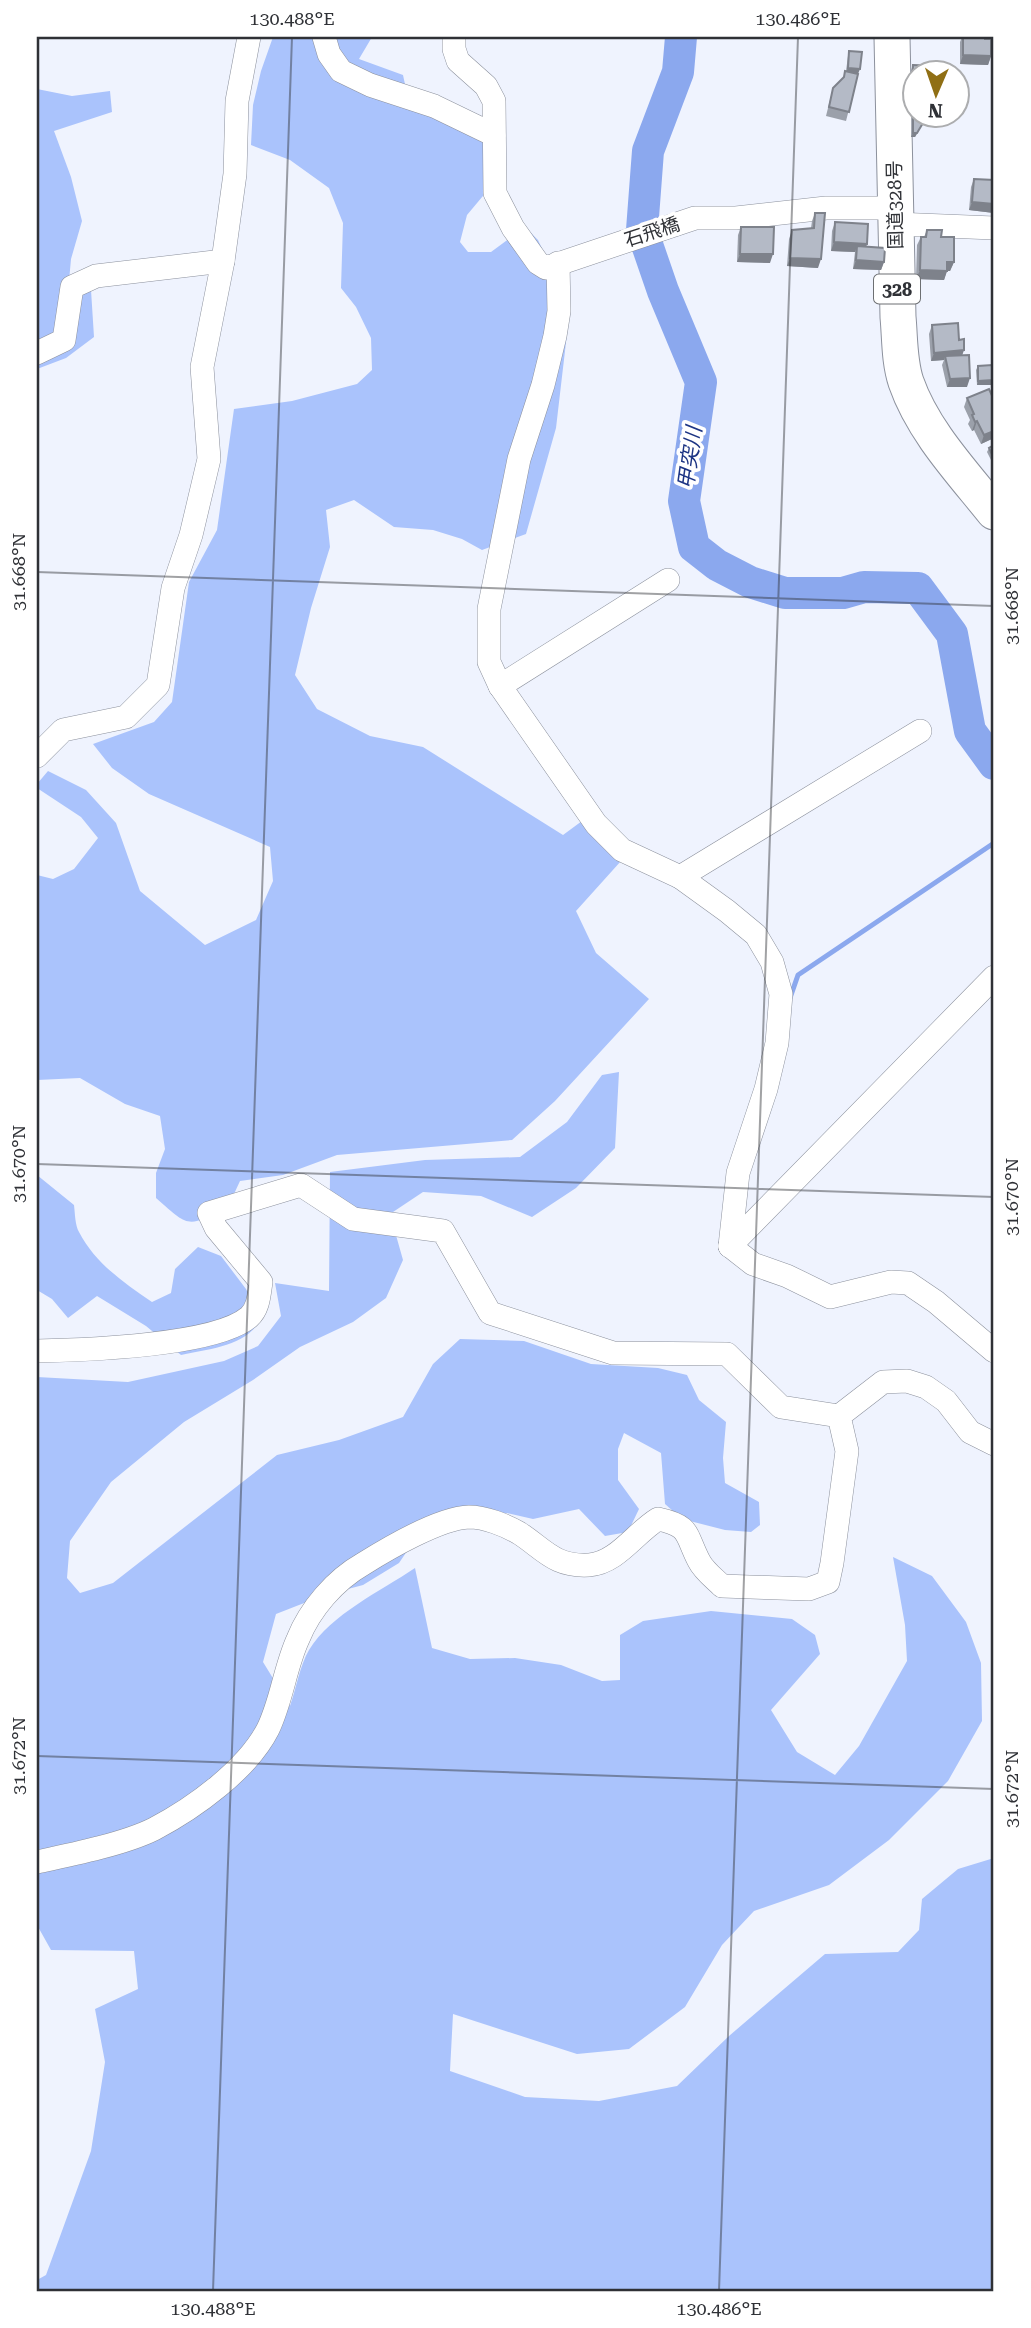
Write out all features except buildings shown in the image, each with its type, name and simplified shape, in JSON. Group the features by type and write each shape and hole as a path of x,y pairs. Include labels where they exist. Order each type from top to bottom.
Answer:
{"highway":[{"name":"国道328号","path":"891,37 898,317 906,381 936,438 994,512"}],"street":[{"path":"37,756 63,730 126,717 158,685 173,588 191,535 209,460 202,367 223,261 235,174 237,101 249,37"},
{"path":"324,37 328,54 341,71 370,85 433,106 494,135"},
{"path":"454,37 458,61 491,91 494,101 495,193 513,228 538,263 546,268 558,263 559,311 555,336 544,385 519,459 489,609 489,662 500,686 596,824 622,850 680,877 756,935 772,962 781,994 777,1042 766,1089 738,1173 730,1246"},
{"name":"石飛橋","path":"558,263 695,218 736,218 825,208 994,228"},
{"path":"37,353 64,340 72,288 96,276 223,261"},
{"path":"500,686 668,580"},
{"path":"680,877 920,730"},
{"path":"730,1246 994,977"},
{"path":"37,1350 75,1350 162,1343 228,1329 250,1316 258,1303 261,1282 216,1228 209,1213 301,1185 353,1219 443,1231 490,1313 613,1353 727,1354 781,1407 839,1416 883,1382 906,1381 926,1387 946,1401 970,1432 994,1444"},
{"path":"730,1246 753,1264 787,1276 830,1297 891,1282 908,1283 936,1302 994,1351"},
{"path":"37,1862 99,1847 153,1829 216,1789 246,1758 267,1730 285,1683 297,1640 309,1617 334,1586 359,1565 404,1540 444,1523 468,1517 493,1522 518,1533 555,1561 590,1565 617,1554 658,1519 678,1523 689,1537 700,1564 723,1586 809,1589 828,1582 847,1451 839,1416"}],"shaded area":[{"path":"273,37 372,37 359,59 403,75 409,103 500,142 503,172 467,215 460,242 468,252 491,252 525,227 538,240 570,308 556,428 526,534 482,550 462,539 433,530 394,527 354,500 326,510 330,547 311,608 295,675 317,709 370,736 423,747 563,835 582,821 621,861 576,911 596,953 649,999 555,1101 512,1140 337,1155 283,1175 240,1181 227,1209 189,1222 156,1198 156,1173 165,1149 160,1116 125,1104 80,1078 37,1080 37,875 53,879 74,869 98,838 81,817 37,788 37,784 48,771 86,790 116,823 140,891 205,945 256,920 273,881 270,847 149,794 112,768 93,744 154,722 172,702 189,582 217,530 234,409 292,401 357,384 372,370 371,338 356,307 341,288 343,223 329,188 290,160 251,145 253,105"},
{"path":"37,89 72,96 110,91 112,112 54,131 71,177 82,221 71,259 68,292 91,290 94,337 66,358 37,369"},
{"path":"619,1072 615,1148 576,1188 532,1217 481,1196 423,1192 390,1214 403,1260 386,1298 353,1322 300,1347 253,1380 184,1422 111,1482 70,1541 67,1578 80,1593 113,1583 277,1455 339,1440 403,1417 433,1364 460,1339 524,1341 591,1364 658,1368 687,1375 699,1400 726,1422 723,1458 725,1483 759,1502 760,1525 751,1532 725,1530 682,1519 665,1504 661,1453 624,1433 618,1449 618,1480 639,1509 628,1532 605,1536 579,1509 533,1519 507,1513 477,1516 422,1529 399,1563 363,1585 322,1596 276,1614 263,1662 290,1706 303,1663 318,1637 343,1614 415,1568 432,1648 470,1659 515,1658 561,1665 602,1681 620,1680 620,1635 643,1621 711,1611 792,1619 815,1635 820,1654 771,1710 797,1752 835,1775 859,1746 907,1661 905,1625 893,1557 932,1576 966,1622 981,1663 982,1721 948,1781 889,1840 829,1885 754,1911 722,1945 685,2007 629,2049 577,2054 453,2014 450,2071 525,2097 599,2101 677,2086 729,2036 825,1954 898,1952 919,1930 922,1899 958,1869 994,1858 994,2291 37,2291 37,2280 46,2275 91,2151 105,2062 95,2009 138,1989 134,1951 51,1950 37,1925 37,1377 128,1382 224,1361 258,1346 281,1316 275,1283 329,1291 330,1172 425,1160 520,1157 567,1122 602,1075"},
{"path":"37,1175 74,1205 79,1232 102,1263 152,1302 171,1293 175,1269 198,1247 221,1256 246,1289 261,1319 255,1328 237,1341 181,1355 146,1326 97,1296 68,1318 52,1299 37,1290"}],"waterway":[{"name":"甲突川","path":"681,37 678,72 648,151 642,230 663,291 701,382 684,501 694,547 717,565 750,582 785,593 843,593 864,587 918,588 952,634 970,731 994,764"},
{"path":"790,998 798,975 994,843"}]}
